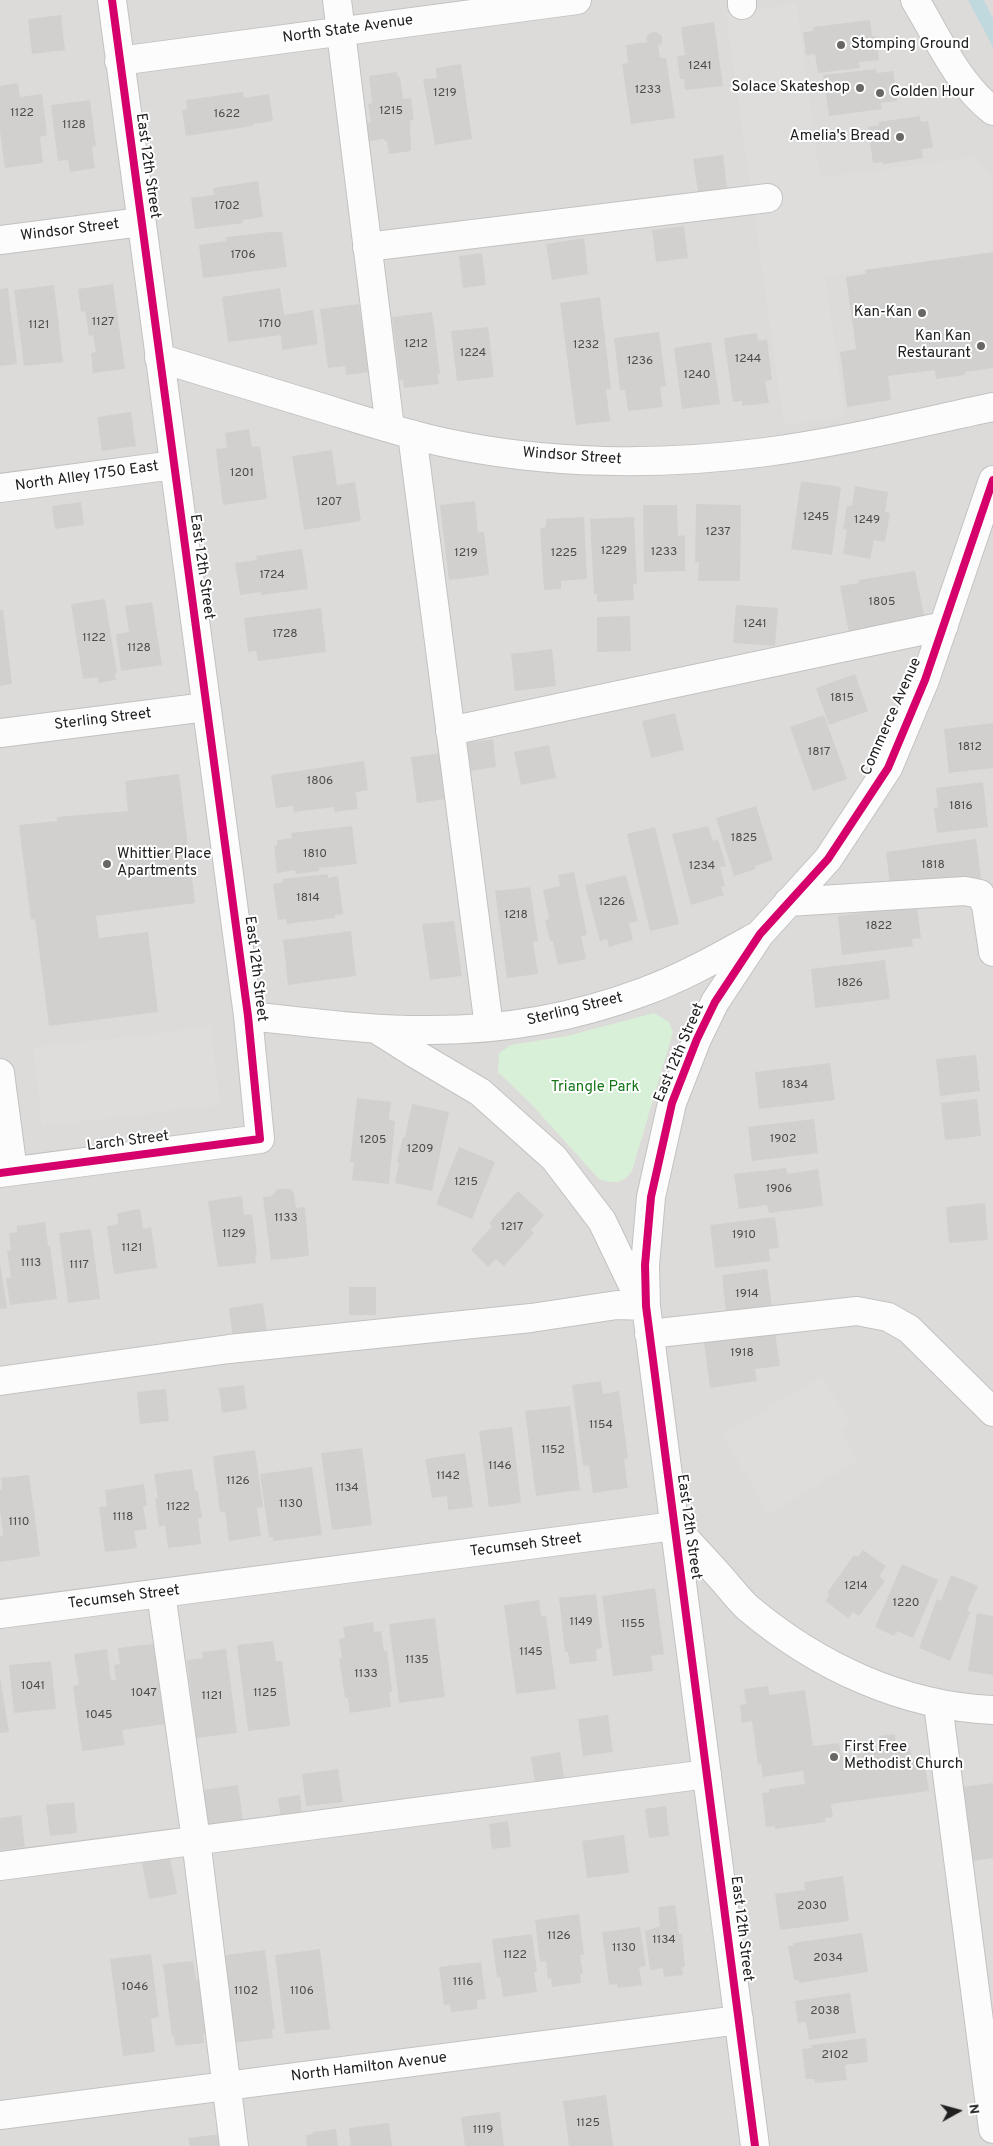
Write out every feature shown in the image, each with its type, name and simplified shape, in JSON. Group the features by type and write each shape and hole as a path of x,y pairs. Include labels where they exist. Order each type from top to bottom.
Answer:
{"street":[{"name":"East 12th Street","path":"112,0 248,1016 260,1139"},
{"path":"338,0 367,247 401,431 450,731 488,1027"},
{"name":"North State Avenue","path":"119,60 577,0"},
{"path":"915,0 961,77 983,103 993,110"},
{"path":"367,247 768,198"},
{"name":"Windsor Street","path":"0,240 141,222"},
{"name":"Windsor Street","path":"159,358 442,442 510,453 605,460 714,458 800,435 993,407"},
{"name":"North Alley 1750 East","path":"0,488 174,465"},
{"name":"Commerce Avenue","path":"760,934 828,859 888,768 925,680 993,480"},
{"path":"450,731 944,626"},
{"name":"Sterling Street","path":"0,733 206,707"},
{"path":"788,902 965,891 986,894 993,952"},
{"name":"East 12th Street","path":"755,2146 649,1334 645,1265 649,1210 672,1103 709,1014 760,934"},
{"name":"Sterling Street","path":"248,1016 374,1028 431,1030 512,1025 553,1018 643,992 715,959 760,934"},
{"name":"Sterling Street","path":"374,1028 414,1054 480,1092 554,1158 602,1221 638,1294 646,1306"},
{"path":"0,1073 7,1172"},
{"name":"Larch Street","path":"7,1172 260,1139"},
{"path":"0,1381 229,1350 531,1318 617,1305 646,1306"},
{"path":"649,1334 857,1311 888,1317 909,1329 993,1412"},
{"path":"674,1526 747,1607 790,1638 837,1667 872,1685 938,1704 993,1710"},
{"name":"Tecumseh Street","path":"0,1614 674,1526"},
{"path":"161,1593 196,1840 234,2146"},
{"path":"938,1704 988,2057 993,2129"},
{"path":"0,1866 707,1774"},
{"name":"North Hamilton Avenue","path":"0,2115 739,2020"}],"shaded area":[{"path":"0,0 993,0 993,2146 0,2146"},
{"path":"796,4 820,178 975,157 993,178 993,252 825,276 845,416 784,425 726,14"},
{"path":"211,1027 220,1105 42,1126 33,1048"},
{"path":"822,1376 850,1423 840,1429 858,1460 769,1514 722,1435"}],"green space":[{"name":"Triangle Park","path":"654,1013 669,1022 673,1032 632,1171 621,1181 604,1181 599,1179 532,1105 498,1072 499,1053 511,1045 567,1036"}],"water":[{"path":"968,0 984,0 993,19 993,47"}],"building":[{"path":"61,15 65,50 32,54 28,19"},
{"name":"Stomping Ground","path":"870,20 872,36 876,36 879,60 859,62 860,68 818,73 815,54 806,55 803,32 813,31 813,27"},
{"path":"714,22 723,86 685,90 684,79 680,79 677,56 685,55 681,27"},
{"path":"656,32 662,36 662,43 658,46 660,58 666,58 675,118 631,124 622,64 628,63 626,45 647,42 646,38 650,33"},
{"path":"461,64 472,139 435,145 423,79 437,78 436,68"},
{"name":"Solace Skateshop","path":"876,69 877,73 893,71 897,101 881,103 882,109 829,116 823,75"},
{"path":"397,72 398,78 400,77 403,99 411,98 414,120 410,121 411,151 389,154 387,141 384,139 369,141 367,123 371,123 368,104 372,103 369,76"},
{"path":"18,83 20,97 42,94 47,135 40,137 43,163 5,168 0,131 0,86"},
{"path":"243,92 244,98 269,94 273,121 253,124 253,126 186,136 182,110 187,109 186,100"},
{"path":"90,100 96,146 92,147 95,168 70,172 68,160 58,161 51,105"},
{"name":"Amelia's Bread","path":"920,116 921,122 928,121 933,148 922,149 923,158 883,164 882,162 873,163 868,127 879,125 878,122"},
{"path":"723,155 727,188 698,192 693,159"},
{"path":"258,181 263,217 242,220 243,223 195,229 191,198 214,195 213,188"},
{"path":"684,226 688,258 656,262 652,230"},
{"path":"282,232 287,267 203,278 199,245 226,241 226,237"},
{"path":"584,238 588,274 552,280 546,244"},
{"name":"Kan-Kan","path":"993,252 993,368 965,372 965,375 936,379 935,370 888,376 891,400 847,407 840,352 856,349 846,277 866,274 865,270"},
{"path":"482,253 486,285 463,288 459,256"},
{"path":"113,284 125,369 93,373 91,353 96,352 93,335 89,336 85,311 81,312 78,289"},
{"path":"54,285 63,362 24,366 14,290"},
{"path":"8,288 17,364 0,366 0,289"},
{"path":"280,288 284,315 313,310 318,344 282,350 281,335 228,342 222,297"},
{"path":"600,297 611,389 606,389 610,421 576,425 560,303"},
{"path":"359,304 369,372 346,375 345,366 328,368 320,309"},
{"path":"432,312 440,374 437,374 439,384 404,388 403,379 400,380 392,317"},
{"path":"488,327 494,377 457,381 451,331"},
{"path":"659,332 666,386 660,387 663,407 628,411 625,390 620,390 614,338"},
{"path":"757,333 758,341 767,339 772,380 765,381 769,403 742,406 742,401 733,402 724,338"},
{"path":"711,342 720,404 682,409 674,348"},
{"path":"131,412 136,446 102,451 97,417"},
{"path":"249,429 252,447 260,446 267,499 223,505 216,449 227,448 225,433"},
{"path":"332,450 337,485 355,482 361,521 304,530 292,456"},
{"path":"801,481 841,487 832,555 791,549"},
{"path":"855,486 888,492 885,512 890,513 885,542 874,540 870,559 843,554 847,530 843,529 847,506 852,506"},
{"path":"475,501 478,532 484,532 489,575 449,580 440,505"},
{"path":"81,502 84,525 55,529 52,506"},
{"path":"696,504 741,505 740,581 698,581 699,562 695,562"},
{"path":"643,505 677,505 678,536 685,535 685,571 644,572"},
{"path":"584,517 587,579 561,581 561,589 544,590 540,528 546,527 546,519"},
{"path":"634,517 637,584 633,584 634,600 597,602 597,594 594,594 590,519"},
{"path":"302,549 308,589 261,595 261,592 240,595 235,563 257,560 256,556"},
{"path":"915,571 925,620 849,633 840,586 859,583 858,580"},
{"path":"105,599 117,673 115,674 116,680 98,683 98,677 83,679 71,604"},
{"path":"152,602 162,665 121,671 116,634 129,632 125,606"},
{"path":"736,605 778,608 775,646 733,643"},
{"path":"321,608 326,652 258,661 256,651 248,652 244,618"},
{"path":"0,610 3,610 12,684 0,686"},
{"path":"630,616 631,651 597,652 597,617"},
{"path":"552,649 556,686 515,691 511,654"},
{"path":"855,674 868,711 829,725 816,688"},
{"path":"675,713 684,750 651,758 642,721"},
{"path":"824,715 847,779 813,791 790,727"},
{"path":"993,723 993,768 949,773 944,729"},
{"path":"493,739 496,767 471,771 467,743"},
{"path":"549,745 556,778 521,785 514,752"},
{"path":"441,753 446,799 417,803 411,757"},
{"path":"364,761 368,790 356,792 358,809 334,812 334,807 294,812 293,806 276,808 271,775"},
{"name":"Whittier Place Apartments","path":"179,774 195,903 96,916 99,938 148,932 158,1012 49,1026 35,919 31,920 19,825 57,821 57,817 128,811 125,781"},
{"path":"983,782 988,827 937,833 934,808 938,807 936,788"},
{"path":"756,806 773,860 755,866 756,869 734,876 716,818"},
{"path":"352,826 357,864 319,868 319,871 296,874 295,870 277,873 274,846 277,845 277,840 292,838 291,833"},
{"path":"708,826 713,841 718,839 726,866 720,867 725,886 721,887 724,895 691,905 672,834"},
{"path":"655,827 679,924 650,931 627,834"},
{"path":"976,839 981,879 921,888 919,879 890,884 886,852"},
{"path":"574,872 587,935 581,936 586,959 558,965 553,941 550,941 545,920 549,919 543,890 560,886 558,875"},
{"path":"328,874 328,878 338,876 343,914 335,915 335,918 287,924 286,919 278,920 273,884 283,882 282,879"},
{"path":"626,875 638,921 629,923 633,940 609,947 607,939 600,941 585,885"},
{"path":"530,887 538,941 533,942 538,974 507,978 495,891"},
{"path":"917,906 921,938 912,939 913,946 842,955 838,916 869,912 869,908"},
{"path":"454,921 462,976 430,980 422,924"},
{"path":"351,931 356,976 288,985 283,940"},
{"path":"885,960 890,999 815,1008 811,969"},
{"path":"976,1055 980,1091 940,1096 936,1059"},
{"path":"830,1063 835,1100 759,1109 755,1072"},
{"path":"357,1098 391,1102 389,1120 395,1121 389,1184 352,1180 354,1163 350,1162"},
{"path":"977,1099 981,1136 945,1140 941,1103"},
{"path":"412,1104 449,1112 432,1191 395,1183 399,1163 397,1162"},
{"path":"814,1119 818,1153 752,1161 748,1127"},
{"path":"459,1147 495,1162 472,1219 436,1204"},
{"path":"786,1168 787,1174 818,1169 823,1206 769,1213 767,1205 739,1209 734,1174"},
{"path":"277,1189 290,1189 294,1193 296,1208 305,1207 309,1256 271,1260 263,1197 272,1196"},
{"path":"518,1191 544,1215 531,1230 534,1233 504,1266 496,1259 488,1267 471,1250 492,1226 489,1223"},
{"path":"242,1196 244,1215 252,1214 257,1255 255,1255 256,1263 218,1267 208,1201"},
{"path":"985,1203 988,1240 949,1243 946,1207"},
{"path":"140,1209 143,1229 151,1227 157,1268 114,1274 107,1226 118,1224 117,1213"},
{"path":"775,1217 779,1248 769,1249 770,1261 715,1268 710,1225"},
{"path":"45,1222 57,1299 10,1305 6,1278 11,1278 7,1250 11,1250 9,1233 17,1232 17,1226"},
{"path":"91,1229 100,1299 68,1303 59,1233"},
{"path":"0,1263 7,1308 0,1309"},
{"path":"767,1269 773,1315 727,1321 722,1275"},
{"path":"349,1287 376,1287 376,1315 349,1315"},
{"path":"263,1303 267,1335 233,1339 229,1308"},
{"path":"775,1332 780,1366 755,1369 757,1381 710,1388 704,1342"},
{"path":"601,1381 603,1394 619,1391 628,1458 624,1459 628,1488 593,1493 589,1465 583,1466 572,1385"},
{"path":"244,1385 247,1409 222,1413 219,1388"},
{"path":"166,1389 169,1421 140,1424 137,1392"},
{"path":"570,1406 580,1490 536,1496 525,1411"},
{"path":"512,1427 521,1503 489,1507 479,1431"},
{"path":"362,1448 372,1525 332,1530 321,1453"},
{"path":"255,1450 263,1507 257,1508 261,1536 229,1541 225,1512 220,1512 213,1456"},
{"path":"465,1453 473,1507 448,1510 447,1496 432,1498 425,1459"},
{"path":"312,1467 322,1535 273,1541 273,1537 269,1537 260,1474"},
{"path":"192,1469 202,1518 198,1518 201,1544 168,1548 165,1525 159,1527 155,1498 158,1498 154,1474"},
{"path":"29,1475 40,1556 0,1562 0,1536 3,1536 0,1510 1,1478"},
{"path":"144,1484 147,1506 143,1506 147,1529 134,1531 137,1548 105,1552 99,1507 107,1506 105,1490"},
{"path":"863,1550 886,1566 879,1576 885,1581 859,1616 853,1612 848,1618 825,1601 830,1595 827,1593 854,1555 858,1557"},
{"path":"902,1564 938,1580 913,1638 897,1631 894,1636 875,1627"},
{"path":"951,1575 978,1586 967,1611 970,1612 950,1661 919,1648 937,1599 941,1601"},
{"path":"655,1588 664,1654 651,1656 653,1671 613,1676 602,1596"},
{"path":"596,1594 602,1648 596,1649 597,1661 570,1664 568,1652 565,1652 559,1598"},
{"path":"539,1600 541,1616 546,1616 556,1689 516,1694 504,1605"},
{"path":"977,1613 993,1616 993,1675 968,1671"},
{"path":"435,1618 445,1697 399,1703 389,1624"},
{"path":"373,1622 374,1632 381,1631 384,1651 387,1651 392,1691 389,1692 391,1707 350,1713 348,1698 345,1698 339,1658 342,1658 339,1639 345,1638 343,1627"},
{"path":"273,1641 276,1661 282,1661 290,1726 248,1731 237,1645"},
{"path":"160,1643 174,1723 122,1730 125,1745 82,1751 73,1686 79,1685 74,1654 107,1649 111,1680 116,1680 114,1665 120,1664 118,1648"},
{"path":"226,1649 237,1733 196,1738 187,1660 203,1658 202,1652"},
{"path":"51,1661 56,1709 14,1713 9,1665"},
{"path":"0,1677 9,1732 0,1733"},
{"name":"First Free Methodist Church","path":"768,1686 769,1695 805,1690 813,1746 839,1743 841,1756 881,1751 879,1736 895,1734 896,1749 910,1747 912,1760 924,1758 929,1791 831,1804 833,1817 825,1818 826,1822 775,1829 775,1826 766,1827 762,1793 769,1792 769,1789 805,1784 803,1771 763,1777 761,1764 758,1764 752,1721 742,1723 740,1705 746,1704 744,1689"},
{"path":"608,1715 613,1752 583,1756 578,1719"},
{"path":"560,1752 565,1783 536,1788 531,1757"},
{"path":"338,1769 343,1802 306,1806 302,1774"},
{"path":"993,1783 993,1858 972,1861 962,1787"},
{"path":"238,1785 243,1821 208,1825 203,1790"},
{"path":"300,1795 302,1815 281,1818 278,1798"},
{"path":"74,1802 77,1833 50,1836 46,1805"},
{"path":"666,1806 669,1836 649,1838 645,1809"},
{"path":"21,1815 25,1847 0,1850 0,1818"},
{"path":"508,1821 511,1847 492,1849 489,1824"},
{"path":"624,1835 629,1873 587,1878 582,1841"},
{"path":"170,1858 177,1894 149,1899 142,1863"},
{"path":"843,1876 849,1921 780,1930 775,1894 805,1890 804,1882"},
{"path":"675,1905 679,1934 682,1934 685,1967 682,1967 683,1975 664,1977 663,1968 650,1970 645,1931 660,1926 658,1907"},
{"path":"579,1914 584,1955 580,1955 583,1974 580,1974 581,1983 552,1987 551,1978 548,1979 546,1961 540,1962 535,1920"},
{"path":"640,1927 646,1966 639,1967 642,1985 618,1988 617,1984 609,1985 602,1932"},
{"path":"862,1933 868,1972 799,1983 798,1980 794,1980 788,1946 793,1946 793,1943"},
{"path":"532,1934 537,1972 534,1972 537,1992 503,1997 500,1977 497,1977 492,1939"},
{"path":"320,1949 330,2029 285,2034 275,1955"},
{"path":"265,1950 275,2029 272,2029 273,2038 232,2043 217,1956"},
{"path":"151,1954 159,2017 151,2019 155,2052 123,2056 110,1959"},
{"path":"193,1961 196,1980 201,1980 206,2033 203,2034 204,2043 175,2046 174,2036 172,2037 163,1964"},
{"path":"481,1962 486,1999 477,2000 478,2009 451,2012 450,2004 444,2005 439,1967"},
{"path":"850,1993 856,2033 809,2040 806,2022 798,2023 795,2001"},
{"path":"866,2038 868,2062 845,2065 847,2080 815,2083 814,2079 806,2079 802,2049 812,2048 811,2045"},
{"path":"606,2095 613,2146 569,2146 563,2101"},
{"path":"500,2112 504,2146 465,2146 461,2117"},
{"path":"389,2123 392,2146 351,2146 349,2128"},
{"path":"336,2129 338,2146 307,2146 306,2135 313,2134 313,2132"},
{"path":"221,2134 222,2146 190,2146 188,2138"}],"cycle path":[{"path":"0,1173 260,1139 248,1016 112,0"},
{"path":"755,2146 646,1306 645,1265 651,1197 672,1103 697,1039 715,1002 760,934 828,859 888,768 925,680 993,480"}],"place":[{"name":"Stomping Ground","path":"841,45"},
{"name":"Solace Skateshop","path":"860,88"},
{"name":"Golden Hour","path":"880,93"},
{"name":"Amelia's Bread","path":"900,137"},
{"name":"Kan-Kan","path":"922,313"},
{"name":"Kan Kan Restaurant","path":"981,346"},
{"name":"Whittier Place Apartments","path":"107,864"},
{"name":"First Free Methodist Church","path":"834,1757"}]}
